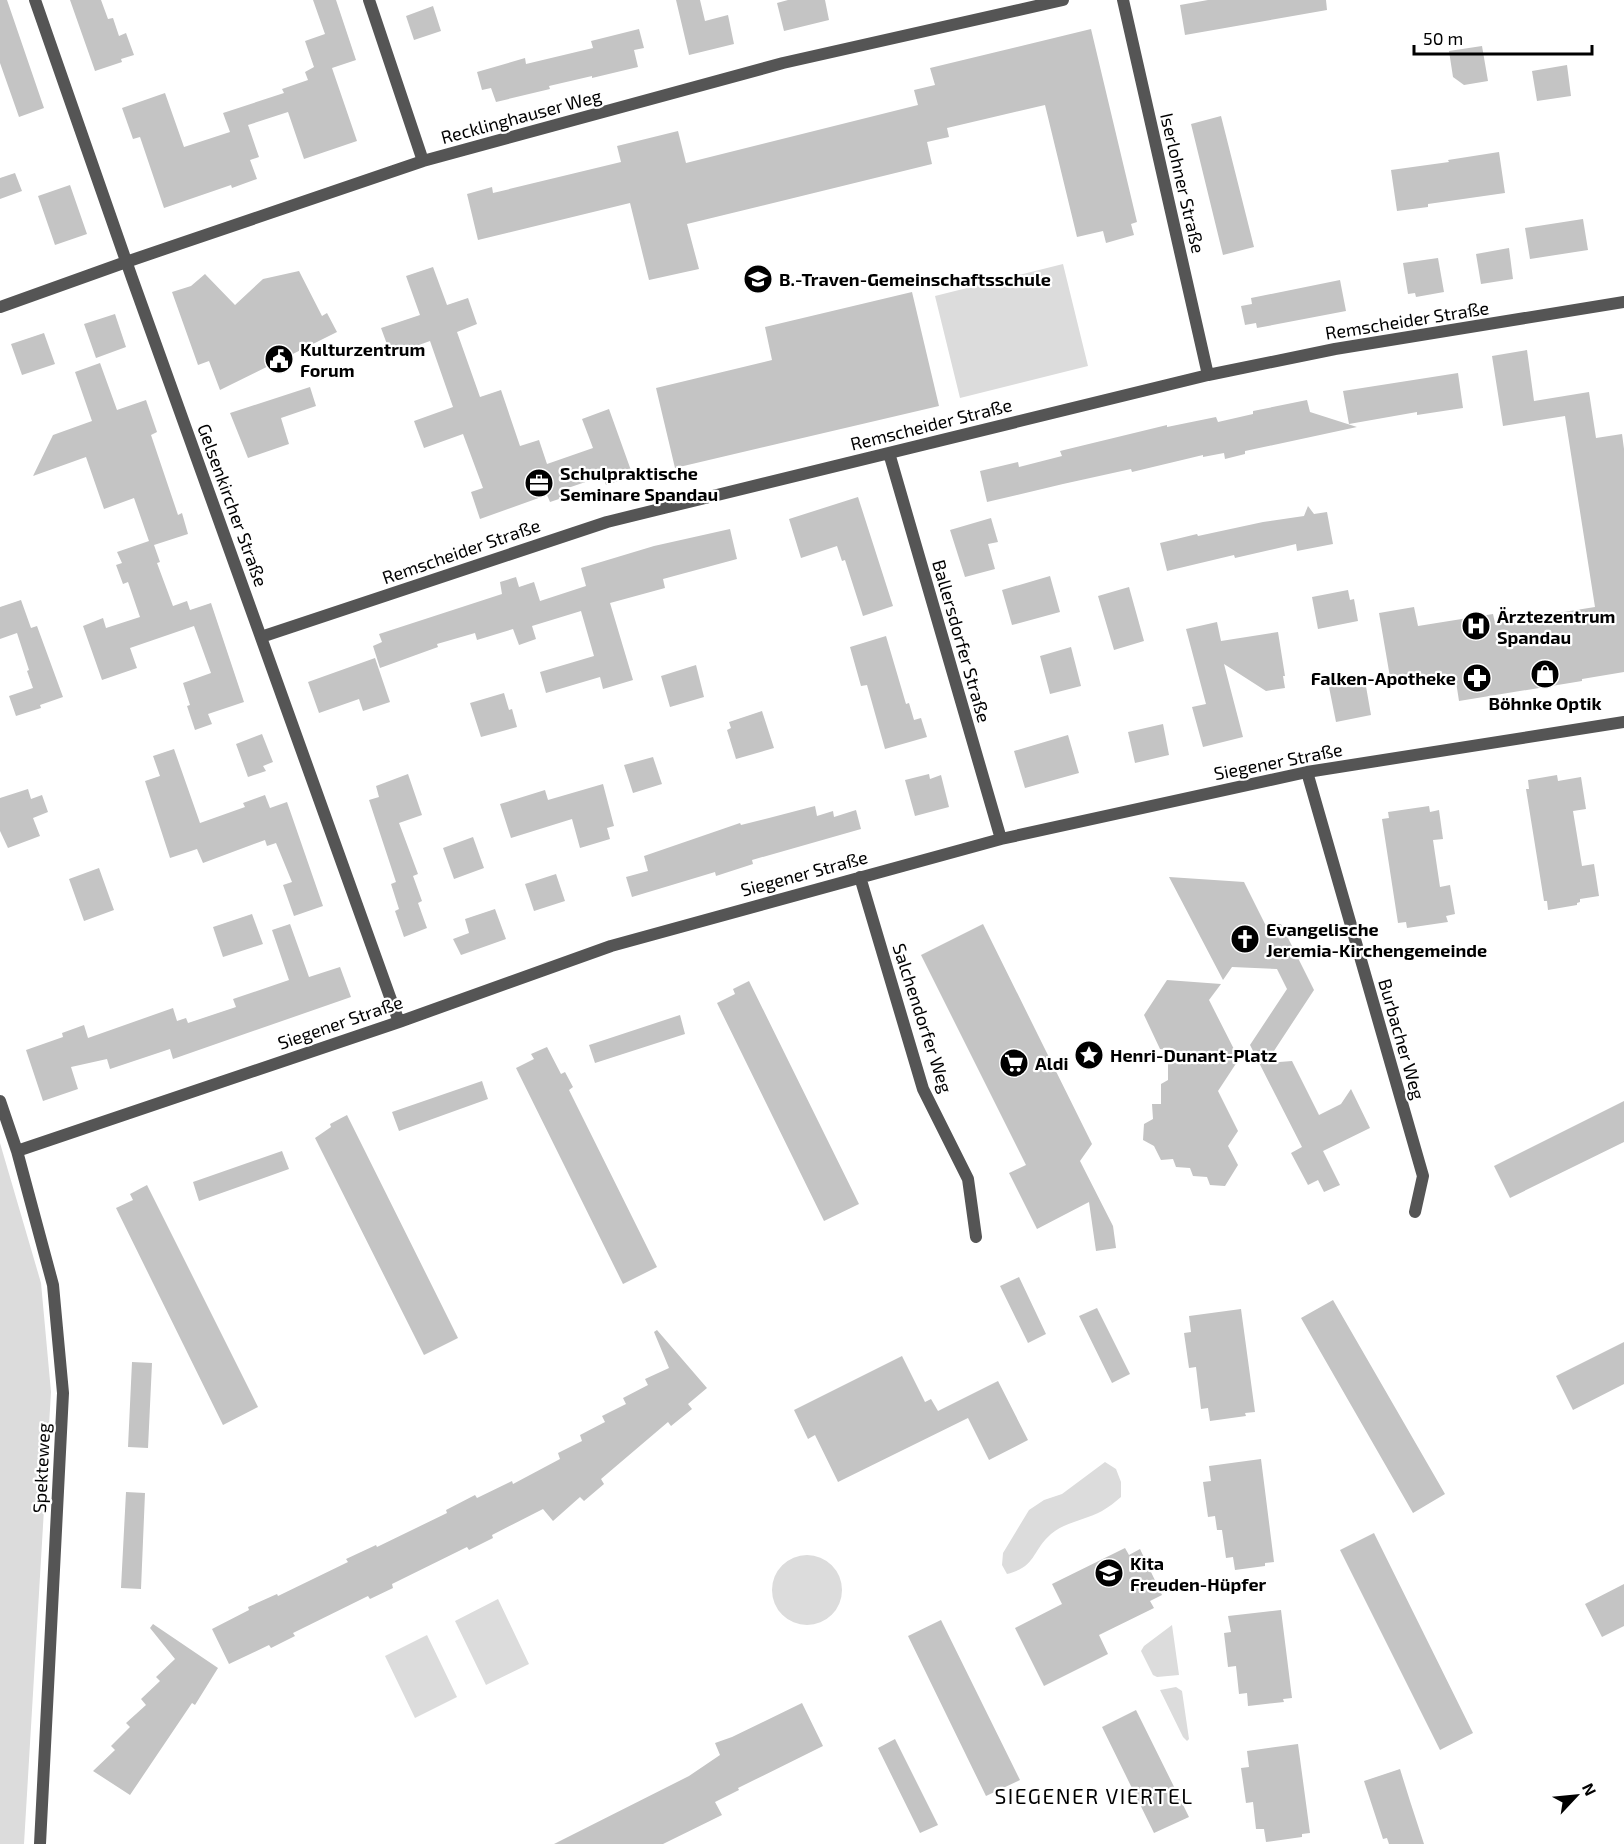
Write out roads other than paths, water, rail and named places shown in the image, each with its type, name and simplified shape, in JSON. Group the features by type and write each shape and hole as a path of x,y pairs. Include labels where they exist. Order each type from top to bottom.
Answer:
{"street":[{"name":"Gelsenkircher Straße","path":"35,0 126,262 399,1022"},
{"path":"369,0 423,161"},
{"name":"Recklinghauser Weg","path":"0,306 423,161 783,63 1063,0"},
{"name":"Iserlohner Straße","path":"1123,0 1208,375"},
{"name":"Remscheider Straße","path":"261,637 607,522 1208,375 1335,349 1624,302"},
{"name":"Ballersdorfer Straße","path":"889,453 1000,839"},
{"name":"Siegener Straße","path":"17,1151 399,1022 611,946 1000,839 1307,772 1624,722"},
{"name":"Burbacher Weg","path":"1307,772 1423,1176 1415,1212"},
{"name":"Salchendorfer Weg","path":"860,877 923,1089 968,1179 976,1237"},
{"name":"Spekteweg","path":"0,1101 17,1151 53,1285 63,1393 40,1844"}],"place":[{"name":"B.-Traven-Gemeinschaftsschule","path":"758,279"},
{"name":"Kulturzentrum Forum","path":"279,359"},
{"name":"Schulpraktische Seminare Spandau","path":"539,483"},
{"name":"Ärztezentrum Spandau","path":"1476,626"},
{"name":"Böhnke Optik","path":"1545,674"},
{"name":"Falken-Apotheke","path":"1477,678"},
{"name":"Evangelische Jeremia-Kirchengemeinde","path":"1245,939"},
{"name":"Henri-Dunant-Platz","path":"1089,1055"},
{"name":"Aldi","path":"1014,1063"},
{"name":"Kita Freuden-Hüpfer","path":"1109,1573"}],"district":[{"name":"SIEGENER VIERTEL","path":"1094,1795"}]}
